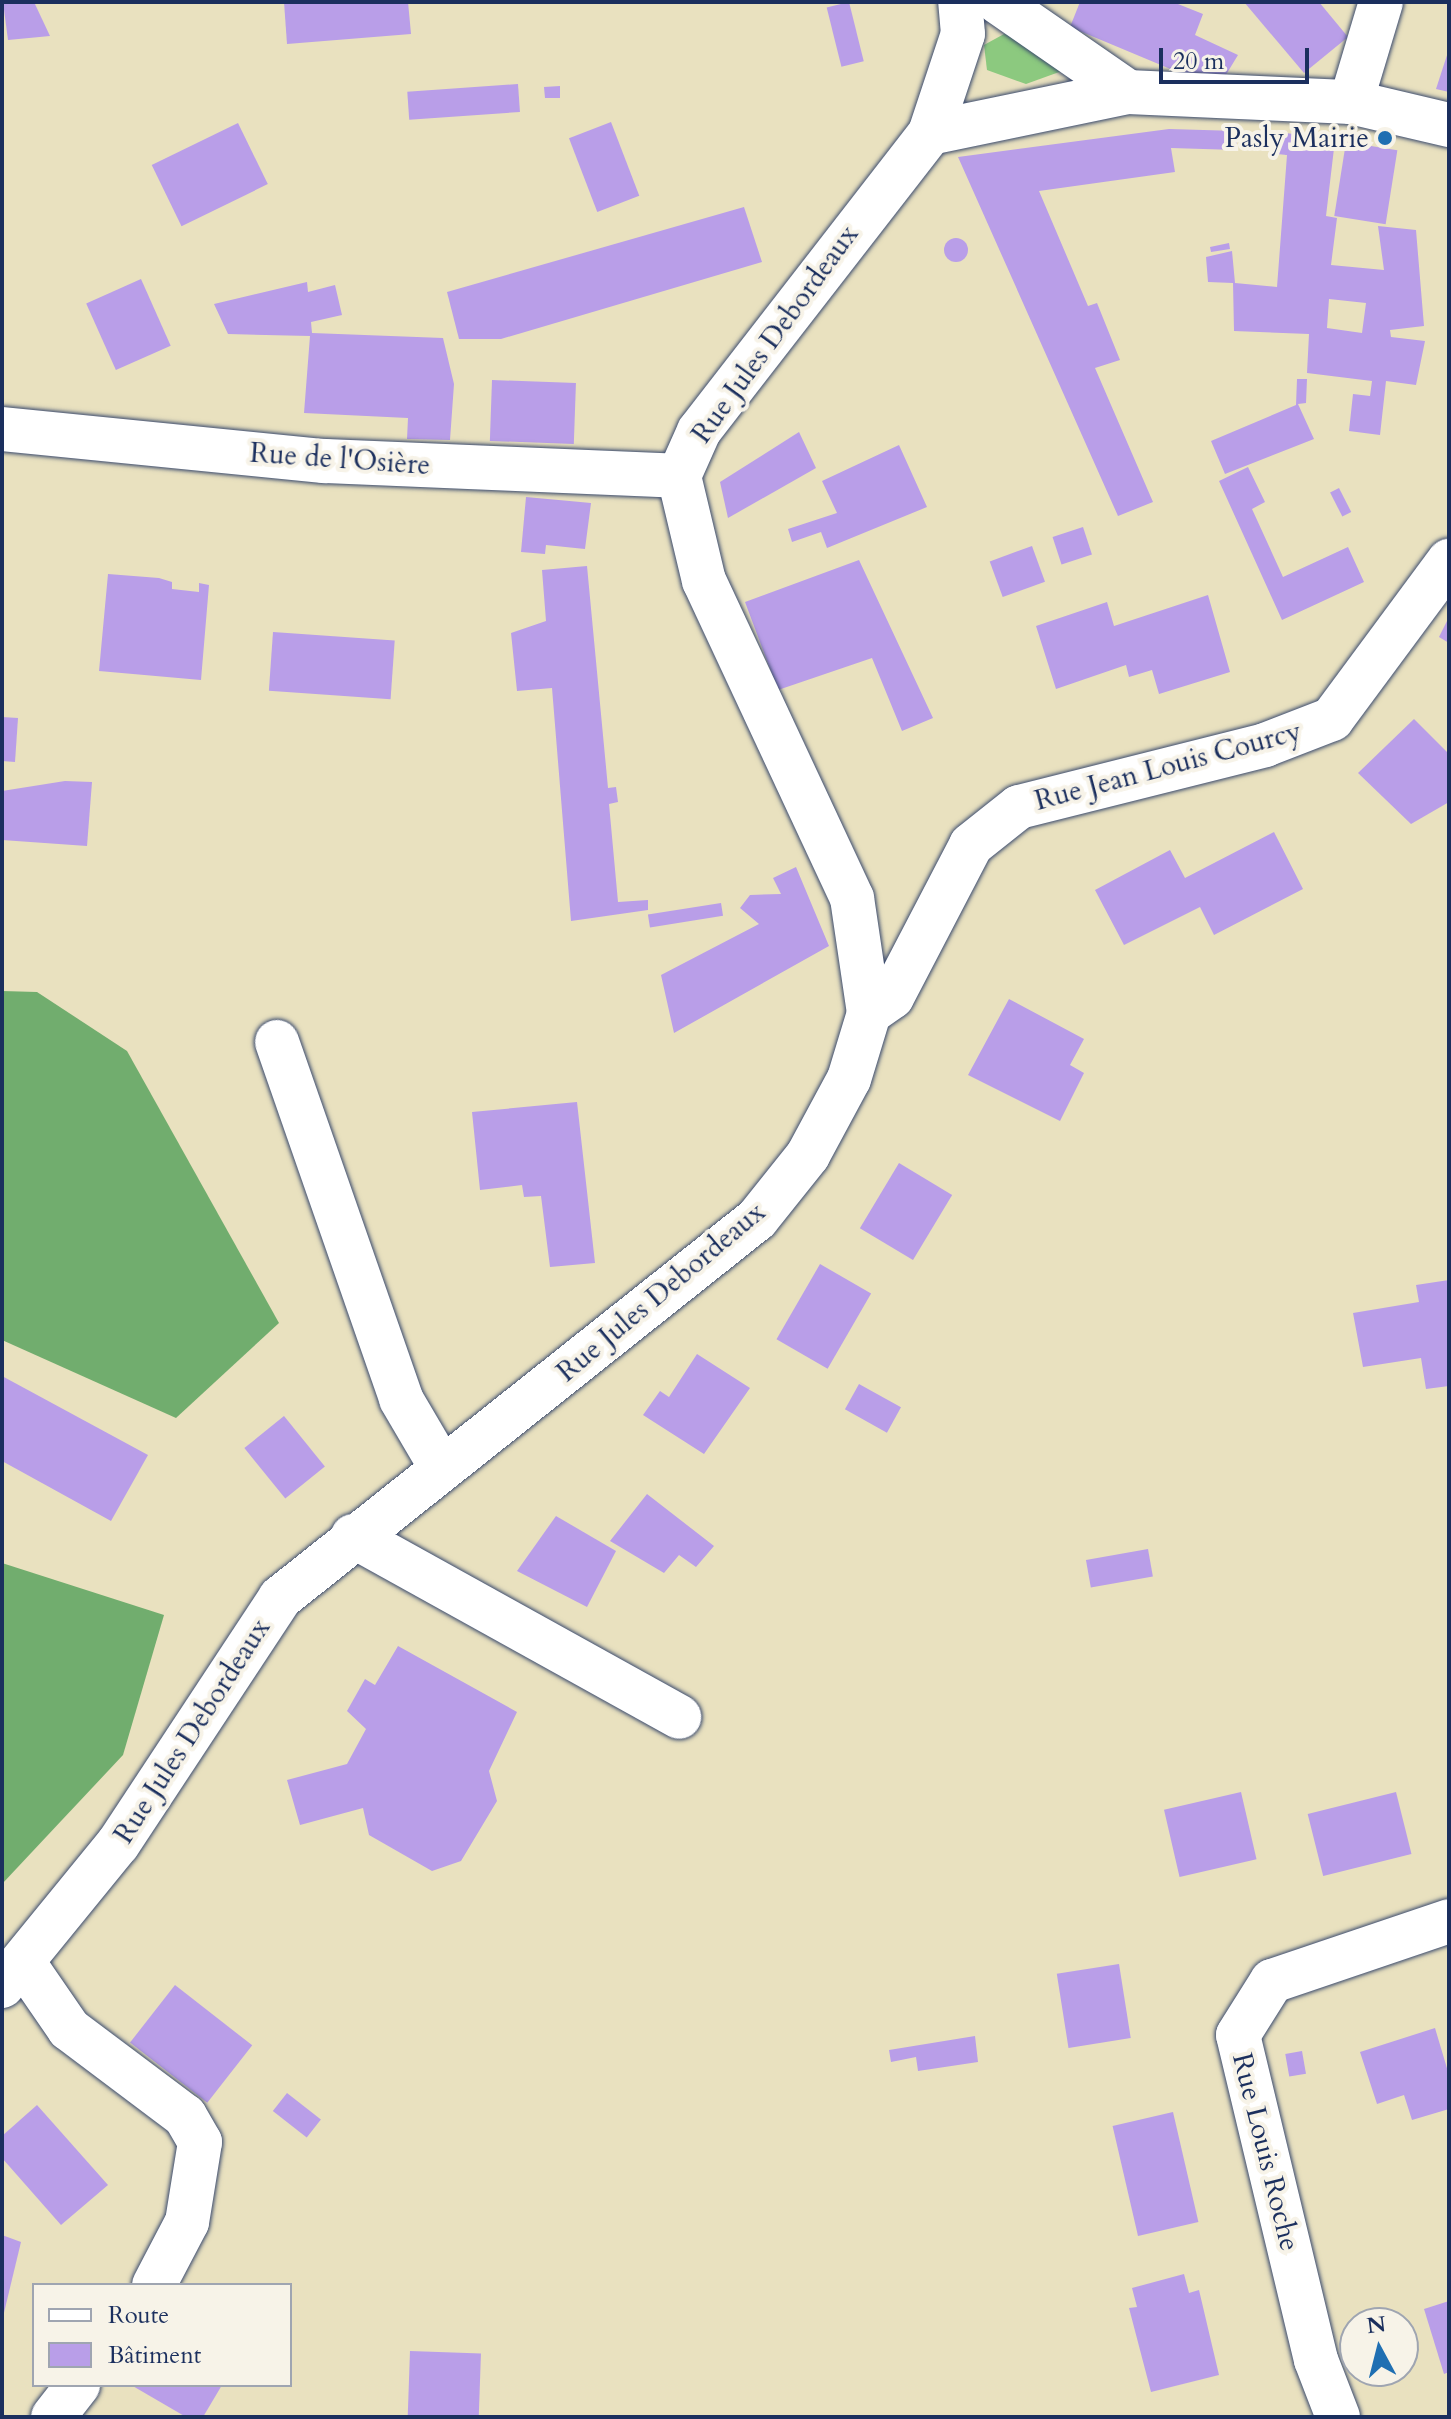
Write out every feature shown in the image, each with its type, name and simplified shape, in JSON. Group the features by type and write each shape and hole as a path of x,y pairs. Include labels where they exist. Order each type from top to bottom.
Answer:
{"street":[{"name":"Rue Jules Debordeaux","path":"13,1974 118,1844 280,1598 353,1536 757,1219 815,1143 849,1079 869,1013 852,898 704,581 679,476 707,418 930,133 963,34 960,2"},
{"path":"998,2 1128,92"},
{"path":"1351,102 1381,2"},
{"path":"930,133 1128,92 1351,102 1449,125"},
{"name":"Rue de l'Osière","path":"2,429 324,461 679,476"},
{"name":"Rue Jean Louis Courcy","path":"869,1013 892,997 971,845 1019,807 1265,745 1332,719 1449,561"},
{"path":"277,1042 401,1399 442,1469"},
{"path":"353,1536 679,1717"},
{"name":"Rue Louis Roche","path":"1338,2417 1316,2360 1238,2035 1272,1981 1449,1921"},
{"path":"13,1974 69,2029 185,2116 200,2142 187,2222 155,2283"},
{"path":"53,2417 76,2387"}],"green space":[{"path":"1004,34 1028,39 1062,71 1026,84 987,70 984,45"},
{"path":"2,991 37,992 127,1051 279,1323 176,1418 2,1340"},
{"path":"2,1563 164,1615 123,1755 2,1884"}],"building":[{"path":"3,2 34,2 50,36 8,40"},
{"path":"284,2 408,2 411,34 287,44"},
{"path":"849,2 864,61 841,67 827,8"},
{"path":"1080,2 1173,2 1203,14 1195,35 1238,55 1221,83 1180,73 1070,27"},
{"path":"1244,2 1319,2 1348,37 1304,73"},
{"path":"1449,49 1449,92 1436,89"},
{"path":"518,84 520,112 409,120 407,92"},
{"path":"560,86 560,98 545,98 544,87"},
{"path":"611,122 639,196 597,212 569,138"},
{"path":"238,123 268,184 182,226 152,165"},
{"path":"1169,129 1238,131 1236,150 1171,148 1175,172 1039,191 1088,306 1097,303 1120,360 1095,368 1153,502 1118,516 958,157"},
{"path":"1279,132 1335,140 1326,216 1337,218 1331,265 1384,270 1378,226 1416,230 1424,326 1390,330 1391,337 1425,341 1416,385 1386,381 1380,435 1349,431 1353,394 1370,396 1372,381 1307,373 1309,334 1234,331 1233,283 1208,282 1206,257 1232,251 1235,283 1277,287 1287,155 1277,154","holes":["1329,299 1366,303 1362,333 1327,328"]},
{"path":"1346,142 1397,150 1386,224 1334,216"},
{"path":"744,207 762,262 501,339 459,339 447,292"},
{"path":"956,238 967,245 968,250 961,261 956,262 945,255 944,250 951,239"},
{"path":"1229,243 1230,249 1211,252 1210,247"},
{"path":"141,279 171,346 116,370 86,303"},
{"path":"307,282 308,292 335,285 342,315 311,322 312,333 443,338 454,384 450,440 407,439 408,418 304,413 310,336 228,334 214,304"},
{"path":"1297,379 1307,379 1306,403 1298,404 1314,439 1225,474 1211,441 1296,405"},
{"path":"492,380 576,383 574,444 490,441"},
{"path":"799,432 816,468 728,518 720,482"},
{"path":"899,445 927,507 827,548 821,532 792,542 788,529 837,513 822,481"},
{"path":"1248,467 1265,502 1252,509 1283,577 1348,547 1364,582 1282,620 1219,481"},
{"path":"1339,488 1351,512 1342,517 1330,493"},
{"path":"526,497 591,503 585,549 546,545 545,554 521,552"},
{"path":"1083,527 1092,555 1062,564 1053,537"},
{"path":"1032,546 1045,582 1003,597 990,561"},
{"path":"859,560 933,718 902,731 872,658 778,690 745,602"},
{"path":"587,566 608,788 616,787 618,802 609,804 618,902 648,900 648,910 571,921 552,688 517,691 511,633 546,621 542,570"},
{"path":"108,574 159,578 172,582 172,589 199,592 199,583 209,585 201,680 99,671"},
{"path":"1208,595 1230,672 1159,694 1152,670 1129,677 1126,665 1056,689 1036,626 1107,602 1114,626"},
{"path":"1449,617 1449,643 1439,637"},
{"path":"273,632 395,641 391,699 269,691"},
{"path":"2,717 18,718 15,762 2,761"},
{"path":"1414,719 1449,754 1449,802 1411,824 1358,773"},
{"path":"65,781 92,782 87,846 2,840 2,791"},
{"path":"1274,832 1303,889 1214,935 1200,907 1124,945 1095,890 1170,850 1185,878"},
{"path":"796,867 829,946 674,1033 661,975 759,924 740,908 750,895 781,894 773,878"},
{"path":"721,903 723,916 650,927 648,915"},
{"path":"1009,999 1084,1039 1070,1065 1084,1073 1060,1121 968,1075"},
{"path":"577,1102 595,1263 550,1267 541,1196 524,1197 522,1185 480,1190 472,1112"},
{"path":"899,1163 952,1195 913,1260 860,1228"},
{"path":"820,1264 871,1294 828,1369 776,1339"},
{"path":"1449,1280 1449,1386 1426,1389 1421,1358 1363,1367 1353,1313 1419,1302 1416,1285"},
{"path":"697,1354 750,1388 704,1454 643,1415 660,1391 669,1397"},
{"path":"2,1376 148,1455 111,1521 2,1461"},
{"path":"859,1384 901,1407 887,1433 845,1409"},
{"path":"284,1416 325,1467 285,1499 244,1448"},
{"path":"647,1494 714,1546 696,1567 679,1555 664,1573 610,1541"},
{"path":"556,1516 616,1551 587,1607 517,1571"},
{"path":"1148,1549 1153,1577 1091,1588 1086,1560"},
{"path":"398,1646 517,1712 489,1771 497,1801 461,1861 432,1871 369,1835 363,1808 300,1825 287,1780 347,1764 366,1729 347,1711 365,1679 375,1685"},
{"path":"1241,1792 1257,1859 1180,1877 1164,1810"},
{"path":"1396,1792 1411,1854 1323,1876 1308,1814"},
{"path":"1119,1964 1131,2038 1069,2048 1057,1974"},
{"path":"175,1985 252,2045 207,2103 130,2043"},
{"path":"1435,2028 1449,2075 1449,2109 1412,2120 1404,2095 1377,2104 1360,2052"},
{"path":"975,2036 978,2062 918,2071 916,2057 891,2062 889,2050"},
{"path":"1302,2051 1306,2074 1289,2077 1285,2054"},
{"path":"287,2093 321,2119 307,2138 273,2111"},
{"path":"37,2105 108,2185 61,2225 2,2158 2,2136"},
{"path":"1173,2112 1198,2222 1138,2236 1113,2126"},
{"path":"2,2235 21,2242 2,2321"},
{"path":"1184,2274 1189,2293 1199,2290 1219,2375 1151,2392 1129,2308 1137,2307 1132,2288"},
{"path":"1449,2301 1449,2372 1444,2374 1424,2309"},
{"path":"410,2351 481,2353 479,2417 408,2417"},
{"path":"134,2387 221,2387 203,2417 186,2417"}],"place":[{"name":"Pasly Mairie","path":"1385,138"}]}
